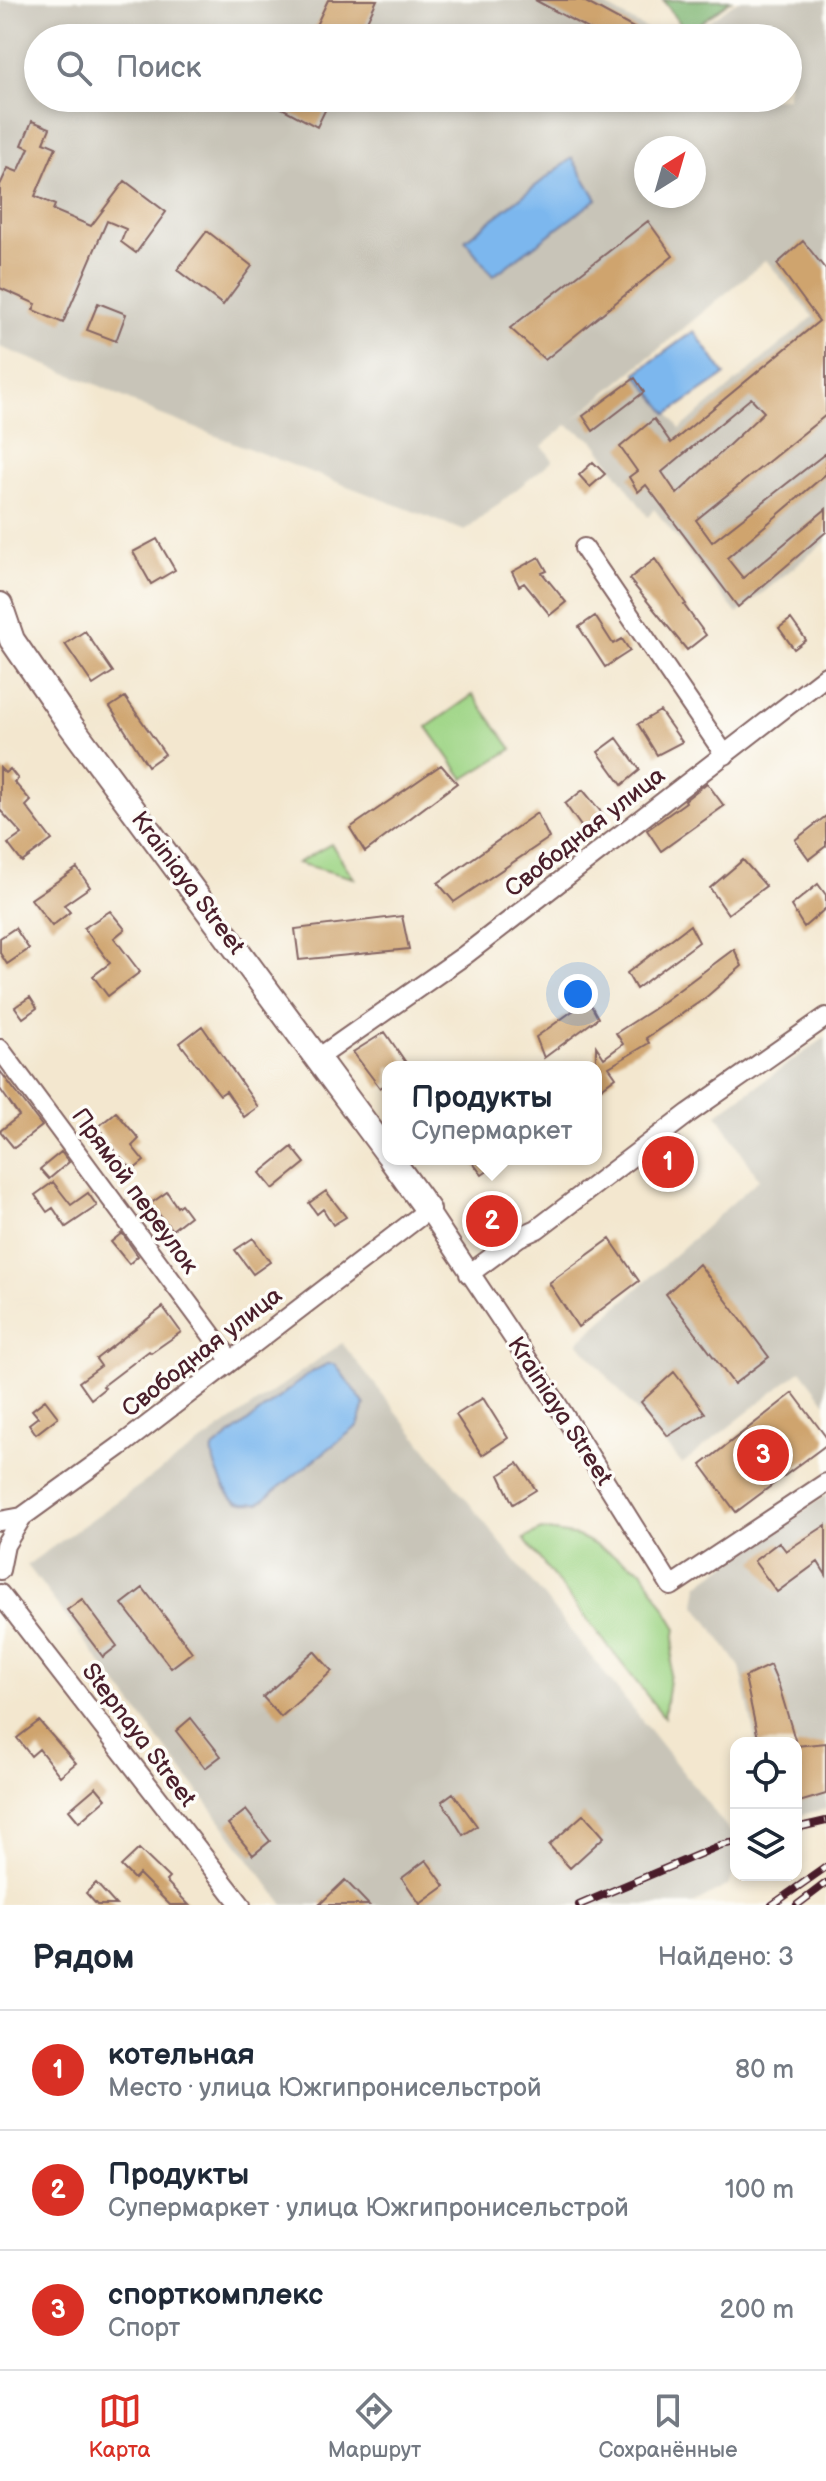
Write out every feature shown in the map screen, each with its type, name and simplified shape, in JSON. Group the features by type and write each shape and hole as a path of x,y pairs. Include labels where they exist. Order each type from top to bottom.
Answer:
{"street":[{"path":"584,548 725,755"},
{"name":"Krainiaya Street","path":"0,605 12,640 69,723 382,1146"},
{"name":"Свободная улица","path":"318,1058 465,955 826,676"},
{"path":"469,1274 519,1237 537,1229 689,1113 826,1017"},
{"name":"Прямой переулок","path":"0,1049 231,1361"},
{"name":"Krainiaya Street","path":"396,1165 552,1396 671,1586 826,1483"},
{"name":"Свободная улица","path":"0,1521 22,1517 428,1210"},
{"path":"0,1570 5,1545 22,1517"},
{"name":"Stepnaya Street","path":"2,1591 241,1905"}],"shaded area":[{"path":"0,0 595,0 637,24 24,24 24,112 802,112 802,24 705,24 738,0 826,0 826,541 737,614 654,509 648,517 594,441 567,425 542,446 553,460 465,531 156,413 100,386 0,347","holes":["766,260 813,317 680,429 639,372 573,420"]},
{"path":"826,1037 826,1403 801,1370 682,1464 578,1342 759,1179 717,1114"},
{"path":"342,1343 730,1831 730,1881 692,1905 284,1905 27,1565"},
{"path":"826,1495 826,1809 802,1815 802,1737 755,1737 740,1667 695,1604 698,1585"}],"green space":[{"path":"663,0 731,0 699,24 680,24"},
{"path":"473,695 512,749 464,779 427,727"},
{"path":"331,844 354,878 297,863"},
{"path":"541,1530 578,1536 642,1570 676,1627 664,1717 524,1539"}],"water":[{"path":"572,158 597,199 493,276 465,240"},
{"path":"694,331 725,375 668,414 636,373"},
{"path":"327,1364 335,1364 365,1405 358,1426 259,1503 236,1501 218,1475 213,1449 310,1373"}],"building":[{"path":"328,0 377,0 366,24 317,24"},
{"path":"535,0 582,0 626,24 579,24"},
{"path":"289,112 324,112 317,127"},
{"path":"32,121 50,128 44,142 56,147 35,196 55,205 53,210 91,226 125,181 166,212 136,253 121,242 126,229 107,221 63,323 33,310 36,304 0,288 0,185 8,168 18,172 29,148 22,145"},
{"path":"648,221 673,256 545,360 510,328"},
{"path":"207,231 252,266 223,305 177,270"},
{"path":"803,241 826,270 826,415 696,520 712,542 826,453 826,474 727,558 743,578 826,509 826,532 738,607 646,485 638,492 629,477 637,471 620,447 654,419 671,443 819,321 777,264","holes":["751,398 764,412 677,494 662,472"]},
{"path":"98,303 126,314 116,341 87,330"},
{"path":"635,378 644,392 593,431 583,416"},
{"path":"593,462 605,474 590,487 579,475"},
{"path":"157,539 175,570 151,584 133,552"},
{"path":"539,557 547,571 542,573 566,602 550,615 524,583 519,586 512,572"},
{"path":"655,559 706,635 687,650 629,579"},
{"path":"595,616 613,644 622,639 630,651 605,667 579,627"},
{"path":"791,619 806,640 794,649 779,628"},
{"path":"85,631 113,672 93,685 65,644"},
{"path":"125,697 165,754 148,766 110,707"},
{"path":"660,711 682,742 657,755 638,724"},
{"path":"617,738 640,770 622,785 598,752"},
{"path":"441,765 457,783 365,852 350,828"},
{"path":"0,768 5,773 10,769 18,779 14,782 31,801 26,806 52,840 22,862 8,844 22,834 0,810"},
{"path":"707,783 724,806 661,851 647,830"},
{"path":"583,790 602,813 583,829 565,804"},
{"path":"537,813 549,838 454,902 438,883"},
{"path":"826,816 826,846 809,859 795,840"},
{"path":"743,860 766,886 728,914 710,888"},
{"path":"77,868 90,887 64,905 70,912 52,926 31,899"},
{"path":"818,884 826,895 826,908 804,927 791,906"},
{"path":"110,911 125,929 114,938 140,972 108,996 93,976 110,963 84,928"},
{"path":"402,916 409,949 299,960 295,929"},
{"path":"690,925 699,942 636,989 627,973"},
{"path":"15,928 29,949 7,964 0,953 0,938"},
{"path":"734,949 742,966 704,999 646,1038 649,1043 609,1067 616,1077 602,1088 602,1061 596,1061 596,1046 604,1058 623,1044 616,1033"},
{"path":"30,997 37,1008 23,1018 15,1007"},
{"path":"588,1000 598,1018 544,1058 536,1037"},
{"path":"202,1026 258,1107 244,1117 226,1091 220,1095 180,1043"},
{"path":"385,1032 405,1061 382,1061 380,1088 353,1052"},
{"path":"0,1071 42,1126 14,1148 0,1131 19,1116 0,1089"},
{"path":"116,1112 139,1139 132,1146 144,1161 133,1170 107,1143 98,1127"},
{"path":"680,1138 693,1160 660,1184 644,1164"},
{"path":"292,1147 305,1163 273,1189 260,1173"},
{"path":"61,1152 69,1162 49,1179 40,1169"},
{"path":"474,1165 496,1165 482,1175"},
{"path":"53,1182 71,1205 88,1193 97,1206 66,1227 53,1208 47,1212 35,1195"},
{"path":"326,1191 346,1217 333,1225 323,1209 317,1214 309,1203"},
{"path":"167,1192 177,1207 181,1204 190,1216 172,1230 150,1204"},
{"path":"487,1205 506,1232 494,1240 475,1213"},
{"path":"122,1233 138,1256 129,1264 111,1242"},
{"path":"253,1238 270,1262 253,1274 235,1250"},
{"path":"610,1239 639,1281 578,1327 549,1283"},
{"path":"699,1264 769,1357 734,1384 666,1294"},
{"path":"163,1307 181,1332 151,1353 149,1351 91,1399 79,1382 101,1366 96,1359"},
{"path":"674,1372 705,1413 668,1436 641,1402"},
{"path":"793,1393 826,1437 826,1445 736,1512 701,1465"},
{"path":"483,1398 508,1438 482,1455 456,1415"},
{"path":"45,1400 58,1417 36,1434 29,1424 38,1417 32,1410"},
{"path":"518,1463 536,1490 513,1504 499,1475"},
{"path":"826,1525 826,1575 818,1562 777,1592 754,1561 779,1542 786,1551"},
{"path":"143,1588 192,1652 171,1668 122,1604"},
{"path":"82,1599 117,1646 103,1657 67,1610"},
{"path":"314,1651 332,1671 281,1717 263,1697"},
{"path":"770,1665 794,1737 758,1737 745,1677"},
{"path":"191,1718 221,1756 205,1768 176,1731"},
{"path":"39,1721 76,1763 60,1776 39,1749 31,1756 17,1738"},
{"path":"826,1743 826,1794 802,1801 802,1745"},
{"path":"96,1787 106,1799 79,1822 69,1810"},
{"path":"453,1793 477,1826 463,1835 442,1801"},
{"path":"246,1810 270,1841 253,1855 228,1824"},
{"path":"584,1814 604,1837 570,1868 549,1845"},
{"path":"139,1849 169,1878 166,1881 189,1905 170,1905 139,1874 134,1879 121,1866"},
{"path":"426,1860 445,1886 420,1904 402,1878"},
{"path":"345,1880 369,1905 319,1905"},
{"path":"96,1883 116,1905 97,1905 86,1893"}],"railway":[{"path":"802,1827 826,1821"},
{"path":"579,1905 730,1843"},
{"path":"772,1905 826,1867"},
{"path":"797,1905 826,1883"}],"place":[{"name":"котельная","path":"668,1162"},
{"name":"Продукты","path":"492,1221"},
{"name":"спорткомплекс","path":"763,1455"}]}
